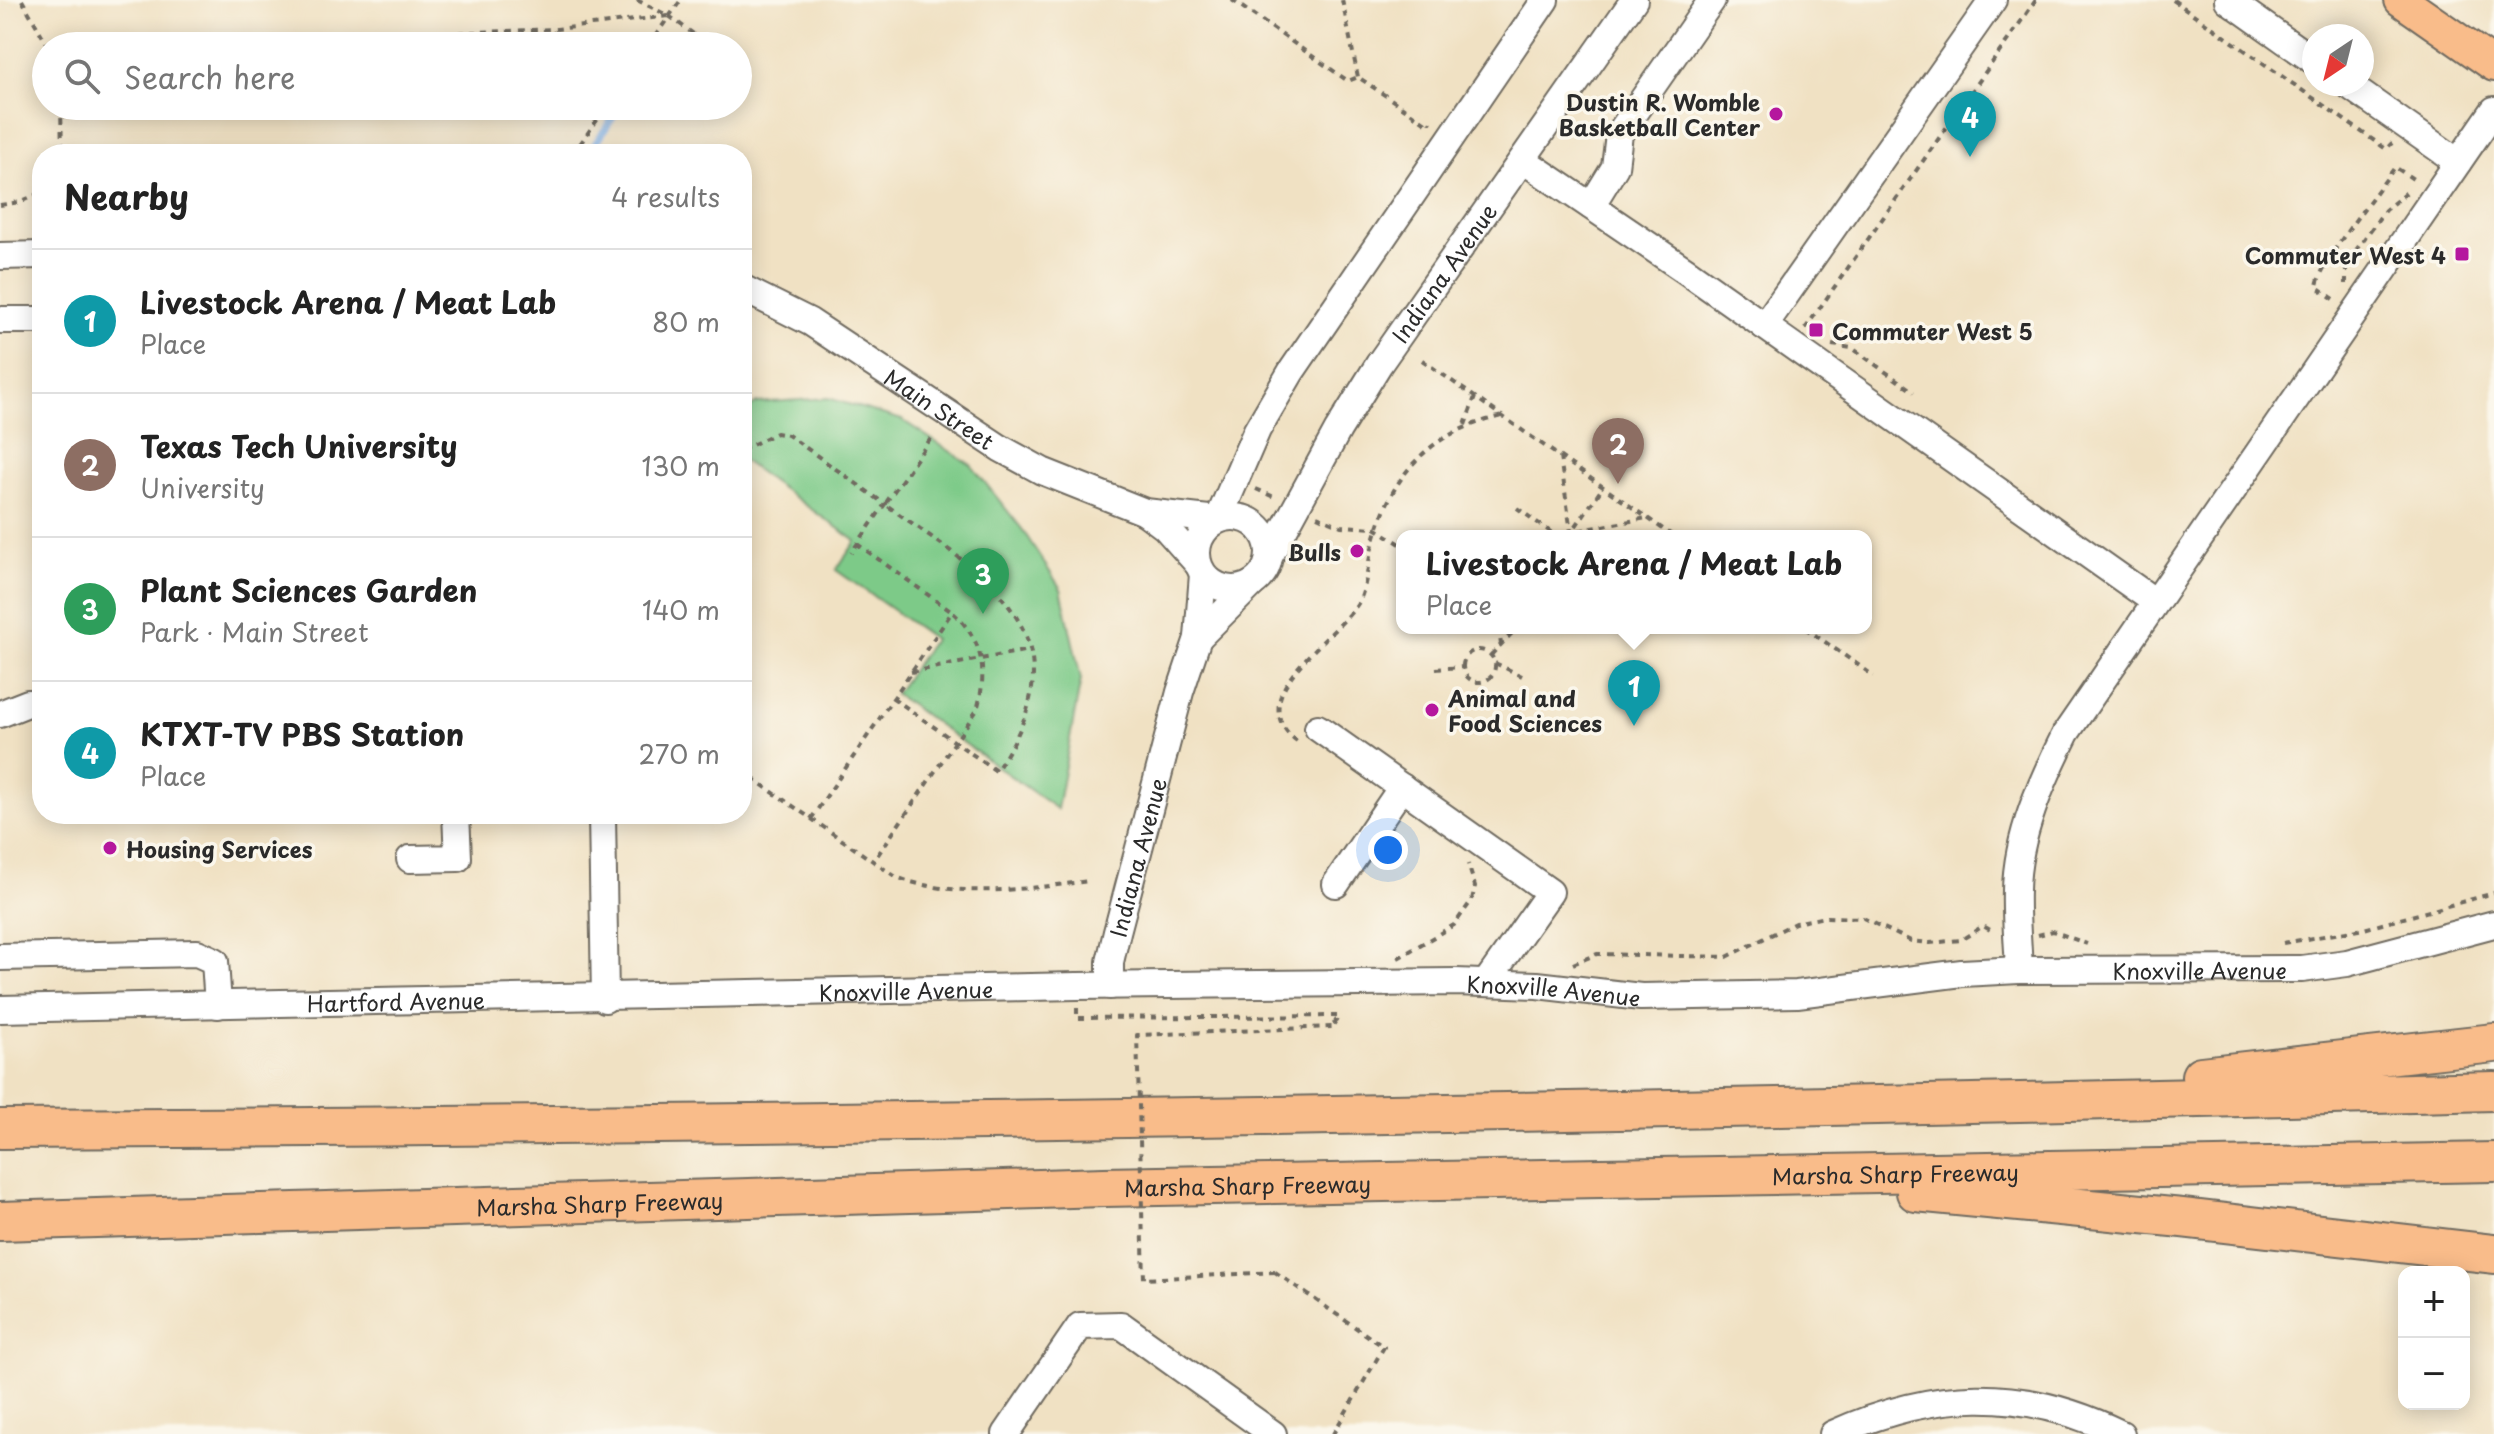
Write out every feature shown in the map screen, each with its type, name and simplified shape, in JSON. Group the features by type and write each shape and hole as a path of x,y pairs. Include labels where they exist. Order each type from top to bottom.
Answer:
{"highway":[{"path":"1947,1105 2494,1043"},
{"path":"0,1129 658,1126 1947,1105 2494,1091"},
{"name":"Marsha Sharp Freeway","path":"0,1221 650,1198 1730,1174 2494,1162"},
{"path":"1730,1174 2182,1218 2494,1254"}],"main road":[{"path":"2401,0 2494,65"}],"street":[{"path":"1218,520 1257,430 1291,372 1545,0"},
{"name":"Indiana Avenue","path":"1269,557 1338,430 1379,364 1634,0"},
{"path":"1591,206 1615,167 1619,134 1712,0"},
{"path":"1764,326 1993,0"},
{"path":"2228,0 2302,52"},
{"path":"2364,96 2458,162"},
{"path":"2019,970 2016,887 2027,824 2046,773 2066,733 2494,110"},
{"path":"1523,160 2154,601"},
{"path":"0,256 32,255"},
{"name":"Main Street","path":"752,293 810,322 1000,448 1042,471 1145,512 1165,527 1201,569"},
{"path":"0,320 32,320"},
{"name":"Main Street","path":"1145,512 1218,520"},
{"path":"1235,516 1257,525 1268,545 1269,557 1266,569 1252,584 1242,588 1221,587 1201,569 1199,540 1204,530 1218,520 1235,516"},
{"name":"Indiana Avenue","path":"1110,986 1113,947 1180,692 1198,638 1201,569"},
{"name":"Indiana Avenue","path":"1198,638 1252,584"},
{"path":"0,714 32,703"},
{"path":"1309,736 1402,787 1550,892 1486,983"},
{"path":"1336,884 1402,787"},
{"path":"410,859 458,858 456,824"},
{"path":"602,824 605,999"},
{"name":"Knoxville Avenue","path":"605,999 1110,986 1486,983 1641,997 1797,994 1962,973 2019,970 2302,969 2347,963 2494,924"},
{"path":"0,957 197,953 215,961 218,1005"},
{"name":"Hartford Avenue","path":"0,1009 605,999"},
{"path":"1006,1434 1080,1326 1121,1325 1273,1434"},
{"path":"1833,1434 1880,1414 1955,1398 1994,1398 2056,1406 2121,1434"}],"path":[{"path":"22,0 40,32"},
{"path":"637,0 669,16 691,32"},
{"path":"658,32 681,0"},
{"path":"1232,0 1348,81 1358,77"},
{"path":"1342,0 1358,77 1429,125"},
{"path":"1804,330 2036,0"},
{"path":"2173,0 2386,149 2392,143 2403,149"},
{"path":"495,32 557,29 669,16"},
{"path":"61,120 62,144"},
{"path":"580,144 597,120"},
{"path":"2340,297 2333,300 2317,287 2318,278 2395,167 2420,182 2385,210 2346,264 2346,288"},
{"path":"0,205 32,197"},
{"path":"1422,360 1664,530"},
{"path":"1464,426 1475,397"},
{"path":"1309,736 1285,727 1279,713 1281,695 1293,673 1351,616 1359,602 1384,508 1402,475 1421,454 1464,426 1502,416"},
{"path":"851,553 936,431"},
{"path":"752,445 776,433 788,435 994,586 1020,619 1029,650 1029,712 1012,748 996,771 893,698"},
{"path":"1560,456 1569,530"},
{"path":"1247,485 1285,502"},
{"path":"1573,530 1603,487"},
{"path":"1517,508 1548,530"},
{"path":"1315,516 1341,526 1377,530 1396,541"},
{"path":"1589,530 1647,518"},
{"path":"857,544 965,623 982,658 983,687 977,710 873,862"},
{"path":"811,819 952,612"},
{"path":"1500,634 1501,645"},
{"path":"1491,655 1511,634"},
{"path":"1814,634 1874,676"},
{"path":"911,672 1029,650"},
{"path":"1476,650 1491,655 1495,663 1493,674 1482,682 1471,680 1462,667 1467,656 1476,650"},
{"path":"1495,663 1524,677"},
{"path":"1436,669 1462,667"},
{"path":"752,778 896,877 918,886 942,889 1049,886 1089,881"},
{"path":"1396,960 1454,925 1472,900 1475,886 1468,863"},
{"path":"1077,1007 1077,1018 1339,1016 1332,1027 1137,1035 1144,1279 1275,1272 1384,1347 1333,1434"}],"green space":[{"path":"828,398 902,420 971,465 1022,529 1061,589 1081,679 1057,809 895,694 934,639 836,570 856,541 752,467 752,406 757,403"}],"waterway":[{"path":"595,144 611,120"}],"place":[{"name":"Dustin R. Womble Basketball Center","path":"1776,114"},
{"name":"KTXT-TV PBS Station","path":"1970,157"},
{"name":"Commuter West 4","path":"2462,254"},
{"name":"Commuter West 5","path":"1816,330"},
{"name":"Texas Tech University","path":"1618,484"},
{"name":"Bulls","path":"1357,551"},
{"name":"Plant Sciences Garden","path":"983,614"},
{"name":"Animal and Food Sciences","path":"1432,710"},
{"name":"Livestock Arena / Meat Lab","path":"1634,726"},
{"name":"Housing Services","path":"110,848"}]}
